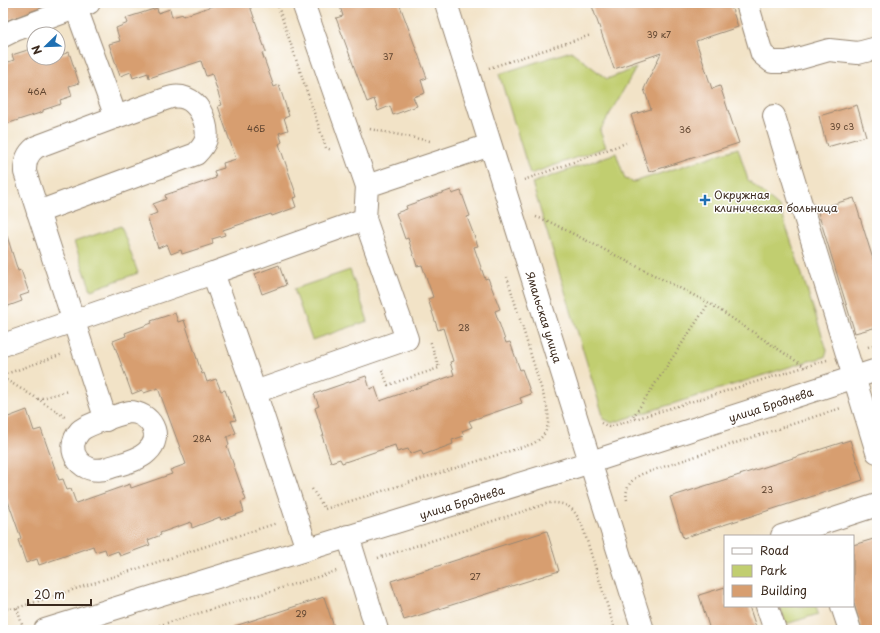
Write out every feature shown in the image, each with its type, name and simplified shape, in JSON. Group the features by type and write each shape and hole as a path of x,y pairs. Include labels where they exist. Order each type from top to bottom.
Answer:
{"main road":[{"path":"255,392 407,339 365,219 368,186 303,3"},
{"name":"Ямальская улица","path":"446,3 643,630"},
{"path":"746,3 762,54 772,62 787,62 829,50 858,53 877,48"},
{"path":"3,36 15,30 83,5 116,117"},
{"path":"38,212 196,154 204,146 207,135 206,124 200,111 192,101 184,97 173,97 36,147 30,152 26,159 25,172 38,212 68,323 106,420"},
{"path":"774,116 877,452"},
{"path":"368,186 490,146"},
{"path":"3,345 365,219"},
{"path":"213,273 255,392 307,549"},
{"name":"улица Броднева","path":"45,630 591,462 877,370"},
{"path":"788,535 819,530 877,505"},
{"path":"348,536 377,630"},
{"path":"767,607 775,630"},
{"path":"842,607 850,630"}],"path":[{"path":"489,68 591,35"},
{"path":"364,128 438,142"},
{"path":"524,180 626,143"},
{"path":"536,217 548,221 709,303 805,367"},
{"path":"630,421 709,303"},
{"path":"3,377 70,352 68,323"},
{"path":"609,427 877,344"},
{"path":"3,377 67,418"},
{"path":"38,399 68,391"},
{"path":"627,502 626,490 634,478 642,474 861,402"},
{"path":"144,630 549,503 561,502 571,508 577,515 614,630"},
{"path":"3,608 17,608 278,523 278,516"},
{"path":"17,608 24,630"}],"green space":[{"path":"571,51 607,79 636,68 600,131 606,147 530,174 499,74"},
{"path":"738,148 748,180 780,208 827,350 825,357 612,423 604,419 532,183 616,153 625,179 634,182"},
{"path":"121,226 138,273 91,290 74,242"},
{"path":"350,270 368,321 312,340 294,289"},
{"path":"780,607 816,607 818,614 786,624"}],"building":[{"path":"3,3 50,3 51,4 3,22"},
{"path":"221,3 249,3 266,52 262,53 274,87 279,85 289,116 284,118 288,130 279,133 282,142 279,144 297,197 293,198 296,207 272,216 271,214 223,230 225,235 212,239 213,244 182,254 181,250 171,254 167,244 158,248 147,217 157,213 153,204 166,199 165,195 216,178 214,171 224,168 223,163 236,159 218,106 222,105 212,74 206,76 201,61 149,78 148,73 133,78 131,72 120,76 109,44 120,41 116,28 128,23 126,18 157,8 158,13 170,9 172,17 183,14 183,16"},
{"path":"339,3 399,3 427,78 421,80 425,93 413,97 417,106 393,115 390,106 378,111 374,99 367,102 336,18 343,16"},
{"path":"591,3 730,3 738,27 696,41 712,89 720,86 739,143 649,172 631,115 651,109 644,89 661,53 614,69"},
{"path":"26,51 26,66 66,66 66,53 69,52 79,83 69,86 72,96 60,100 61,104 43,110 43,112 3,125 3,64 14,60 12,55"},
{"path":"857,105 866,136 827,147 819,116"},
{"path":"451,190 452,194 461,191 470,216 467,217 478,246 474,247 485,279 488,278 500,309 495,311 506,343 510,342 520,370 522,369 531,394 520,398 522,403 469,421 472,427 462,431 464,436 452,440 453,444 423,455 421,450 410,454 408,449 397,452 395,445 342,463 340,459 331,462 322,436 324,436 315,408 319,406 314,394 366,376 370,389 375,387 380,401 454,375 450,362 453,361 443,328 438,330 428,299 433,297 422,265 417,266 408,238 405,239 396,213 407,209 406,206"},
{"path":"854,198 877,272 877,327 855,333 817,209"},
{"path":"7,236 18,271 21,270 29,293 20,296 22,301 3,308 3,237"},
{"path":"279,265 286,285 262,294 255,274"},
{"path":"175,313 178,322 184,320 202,374 204,373 207,382 216,379 221,391 225,390 236,420 231,421 236,433 227,437 229,445 227,446 246,500 241,502 244,512 221,520 220,517 192,528 191,522 160,533 161,535 148,540 150,545 120,556 118,551 107,555 105,549 95,552 93,546 39,565 37,559 26,563 18,540 21,538 3,487 3,419 27,410 34,431 41,429 59,480 63,479 67,490 71,489 76,503 130,484 131,488 172,474 170,470 186,464 158,388 144,393 142,390 132,394 113,341 126,336 125,333 152,323 151,321"},
{"path":"850,440 863,480 683,538 670,497"},
{"path":"547,531 559,571 404,620 391,581"},
{"path":"877,538 877,630 862,630 854,604 854,545"},
{"path":"724,587 724,607 749,607 757,630 710,630 699,595"},
{"path":"324,597 335,630 233,630 232,627"}],"place":[{"name":"Окружная клиническая больница","path":"705,200"}]}
